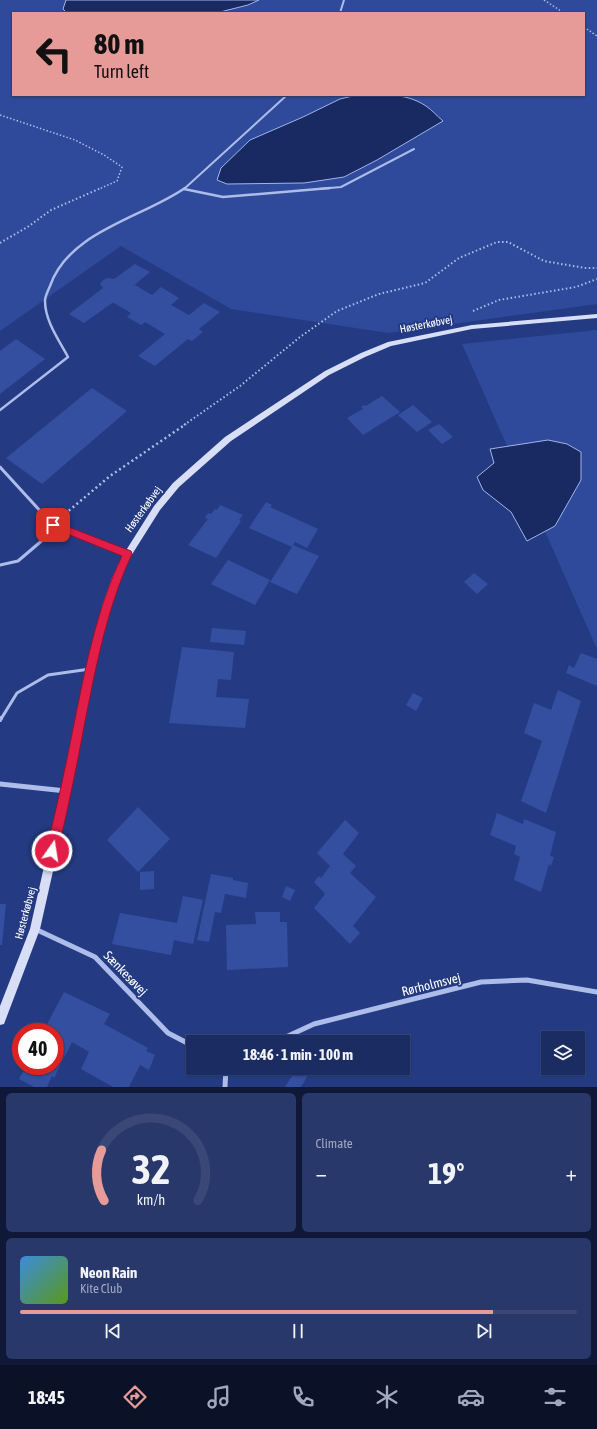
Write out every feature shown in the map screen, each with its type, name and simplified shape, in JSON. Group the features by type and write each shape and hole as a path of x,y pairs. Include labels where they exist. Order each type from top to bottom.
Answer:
{"street":[{"name":"Høsterkøbvej","path":"0,1020 35,929 66,791 90,669 107,603 116,578 128,554 157,508 176,485 228,439 260,416 327,373 363,355 390,344 462,329 597,316"},
{"path":"0,784 66,791"},
{"name":"Sænkesøvej","path":"35,929 95,957 168,1033 186,1042"},
{"name":"Rørholmsvej","path":"290,1035 314,1024 481,982 527,980 597,992"},
{"path":"225,1087 226,1075"}],"lane":[{"path":"340,12 344,0"},
{"path":"0,410 68,357 50,324 44,300 53,277 69,256 97,234 184,189 286,96"},
{"path":"184,189 223,197 341,187 414,149"},
{"path":"0,467 53,525 128,554"},
{"path":"0,565 18,562 45,538 53,525"},
{"path":"0,720 17,693 48,675 90,669"}],"path":[{"path":"544,0 562,12"},
{"path":"585,28 597,36"},
{"path":"0,115 8,119 44,129 78,141 105,154 122,168 117,182 51,210 29,226 0,243"},
{"path":"53,525 110,476 240,386 300,337 337,311 379,294 425,283 459,258 497,242 508,242 544,261 585,268 597,268"},
{"path":"462,329 474,311 499,300 576,287 597,279"}],"shaded area":[{"path":"0,0 597,0 597,304 388,333 231,309 121,246 0,331"},
{"path":"66,0 259,0 248,5 220,12 66,12 63,9"},
{"path":"353,96 401,96 410,98 426,106 443,121 377,160 344,177 304,183 227,184 217,180 221,168 250,140 340,99"},
{"path":"597,330 597,649 462,344"},
{"path":"548,440 567,444 581,452 581,480 555,526 527,541 511,512 483,490 477,477 494,463 490,449"}],"building":[{"path":"135,264 150,272 133,286 135,285 152,295 161,287 179,298 171,305 189,315 204,303 220,312 199,329 203,332 192,341 188,339 155,366 138,356 165,334 145,322 141,325 127,317 131,313 113,303 84,323 69,314 103,288 100,284 102,281 107,278 114,279"},
{"path":"16,339 45,359 0,394 0,351"},
{"path":"92,388 127,411 42,484 6,458"},
{"path":"382,396 400,412 363,435 347,418 363,409 361,407 366,406"},
{"path":"413,405 432,422 417,432 398,415"},
{"path":"439,424 453,437 442,444 428,430"},
{"path":"266,502 272,505 270,507 318,529 307,548 295,542 293,545 319,556 297,594 270,582 292,547 249,528"},
{"path":"220,505 243,515 239,520 241,521 216,558 188,545 208,519 205,518 208,513 211,514 215,509 217,510"},
{"path":"228,560 270,580 255,605 211,584"},
{"path":"474,573 488,584 477,594 464,582"},
{"path":"212,628 246,631 244,645 210,642"},
{"path":"182,647 234,652 231,680 218,679 216,697 249,699 245,728 169,723"},
{"path":"581,653 597,659 597,686 566,673 569,665 574,668"},
{"path":"558,690 581,701 546,813 521,801 542,741 524,733 534,703 551,710"},
{"path":"413,693 423,698 416,711 406,705"},
{"path":"138,807 170,839 138,872 107,840"},
{"path":"497,813 523,824 524,819 556,832 550,856 554,857 551,866 549,864 541,892 514,880 520,857 514,854 516,846 490,835"},
{"path":"345,820 359,833 343,854 356,866 350,873 376,897 353,926 360,933 350,944 314,908 325,894 314,882 319,876 321,878 330,866 317,853"},
{"path":"154,871 154,889 140,890 140,872"},
{"path":"211,874 233,878 233,880 248,883 246,898 225,894 221,913 215,912 209,942 197,940"},
{"path":"286,886 295,890 290,901 282,897"},
{"path":"183,896 203,900 193,944 174,940 171,955 112,944 120,913 177,923"},
{"path":"0,904 6,904 2,945 0,945"},
{"path":"255,912 280,912 280,922 287,922 288,967 227,970 226,925 256,924"},
{"path":"64,992 110,1014 104,1024 148,1048 146,1051 155,1055 149,1070 140,1065 129,1087 113,1087 81,1069 89,1052 72,1042 64,1058 64,1023 48,1023"},
{"path":"21,1075 56,1075 54,1078 52,1076 47,1087 34,1087 19,1079"},
{"path":"293,1075 308,1075 301,1087 285,1087"}],"route":[{"path":"52,851 66,791 90,669 107,603 116,578 128,554 53,525"}]}
